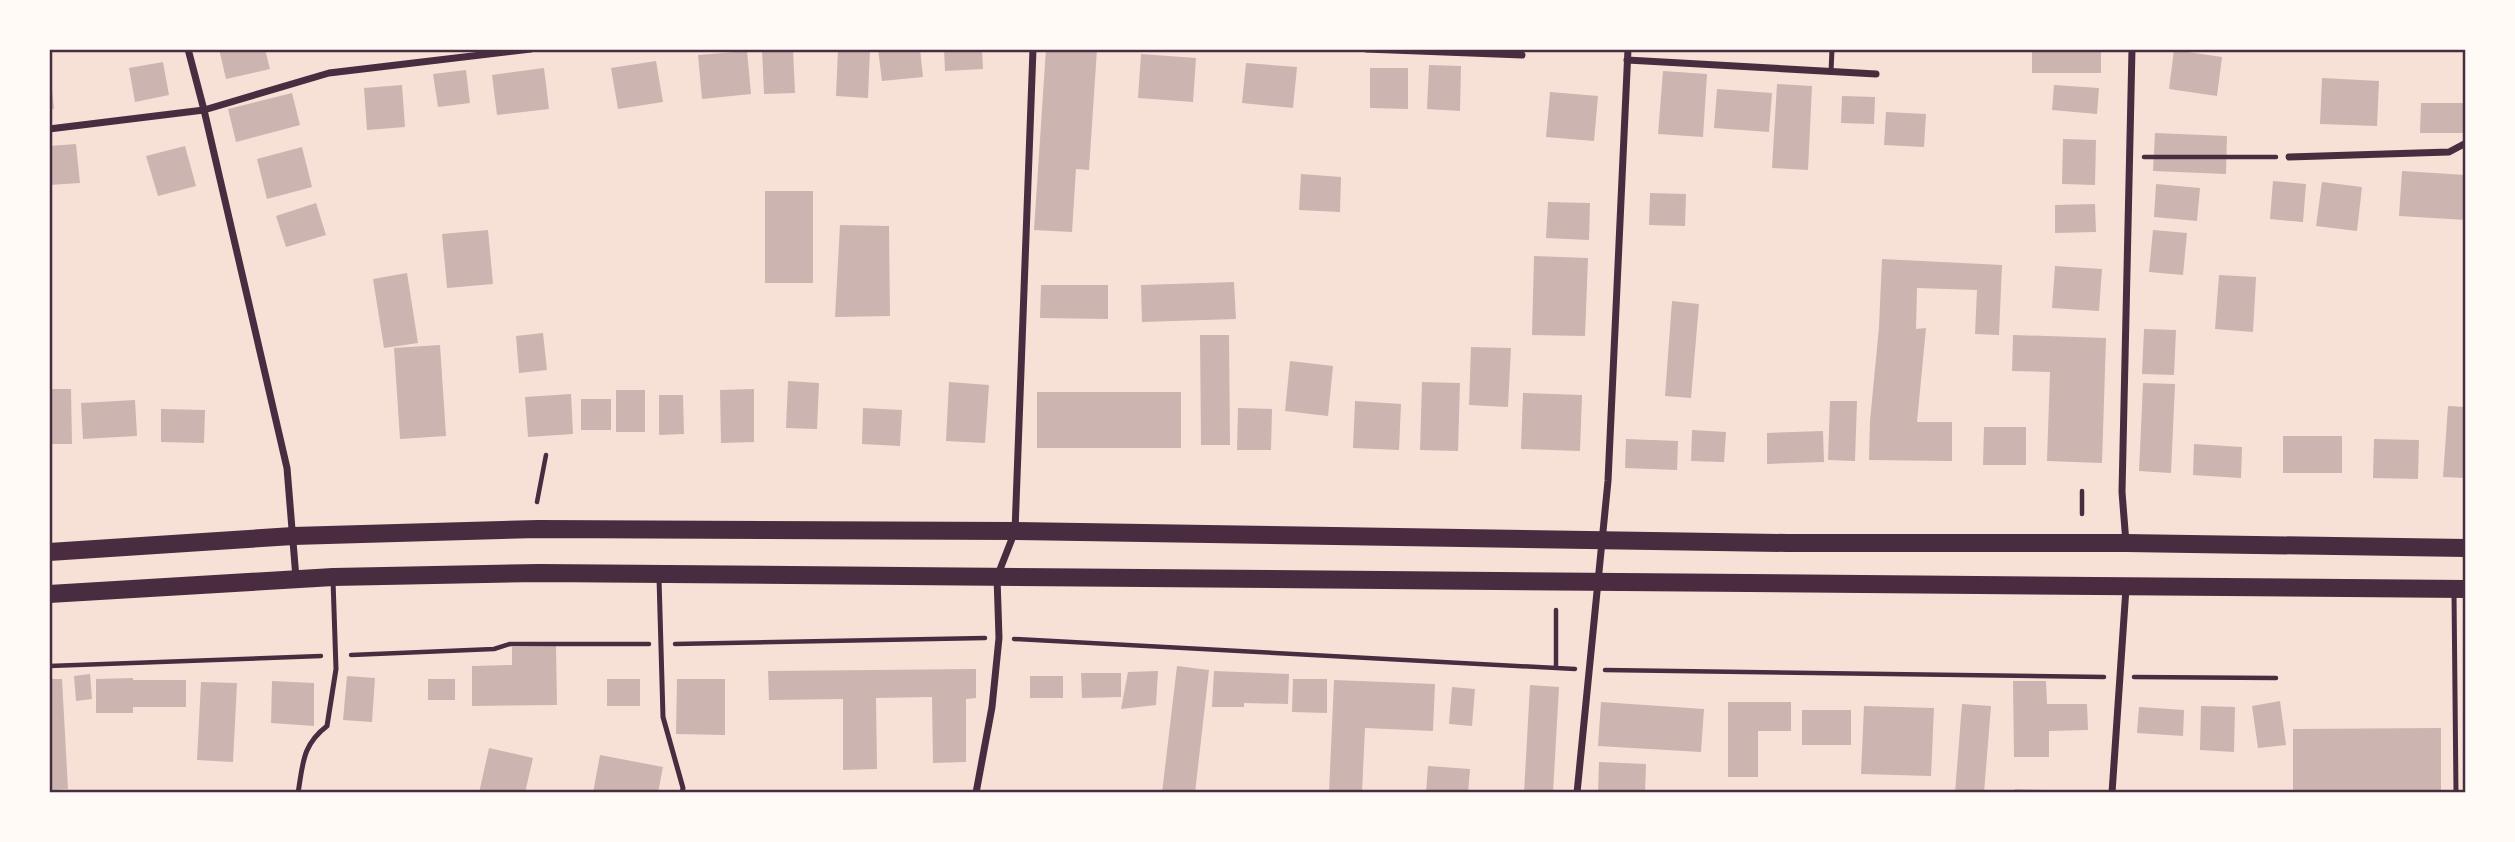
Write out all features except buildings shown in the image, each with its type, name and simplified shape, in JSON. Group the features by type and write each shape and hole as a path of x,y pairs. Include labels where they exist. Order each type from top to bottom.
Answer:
{"main road":[{"path":"49,552 293,536 538,529 1014,531 1787,543 2466,548"},
{"path":"49,594 332,577 472,573 2460,589"}],"street":[{"path":"188,49 286,468 296,579"},
{"path":"49,129 204,110 329,73 531,49"},
{"path":"976,793 992,707 999,638 997,577 1014,531 1033,49"},
{"path":"1366,49 1522,55"},
{"path":"1577,793 1608,481 1628,49"},
{"path":"2126,544 2122,492 2132,49"},
{"path":"1627,60 1876,74"},
{"path":"2289,157 2449,152 2466,143"},
{"path":"2112,793 2126,585"}],"lane":[{"path":"1831,72 1832,49"},
{"path":"659,575 663,717 682,793"},
{"path":"298,793 305,752 313,736 327,726 336,669 332,577"},
{"path":"2456,793 2460,589"}],"path":[{"path":"2129,157 2289,157"},
{"path":"537,502 546,456"},
{"path":"2082,491 2082,514"},
{"path":"1556,610 1556,668"},
{"path":"49,667 494,649 510,644 660,645 999,638 1589,670 2276,678"}]}
